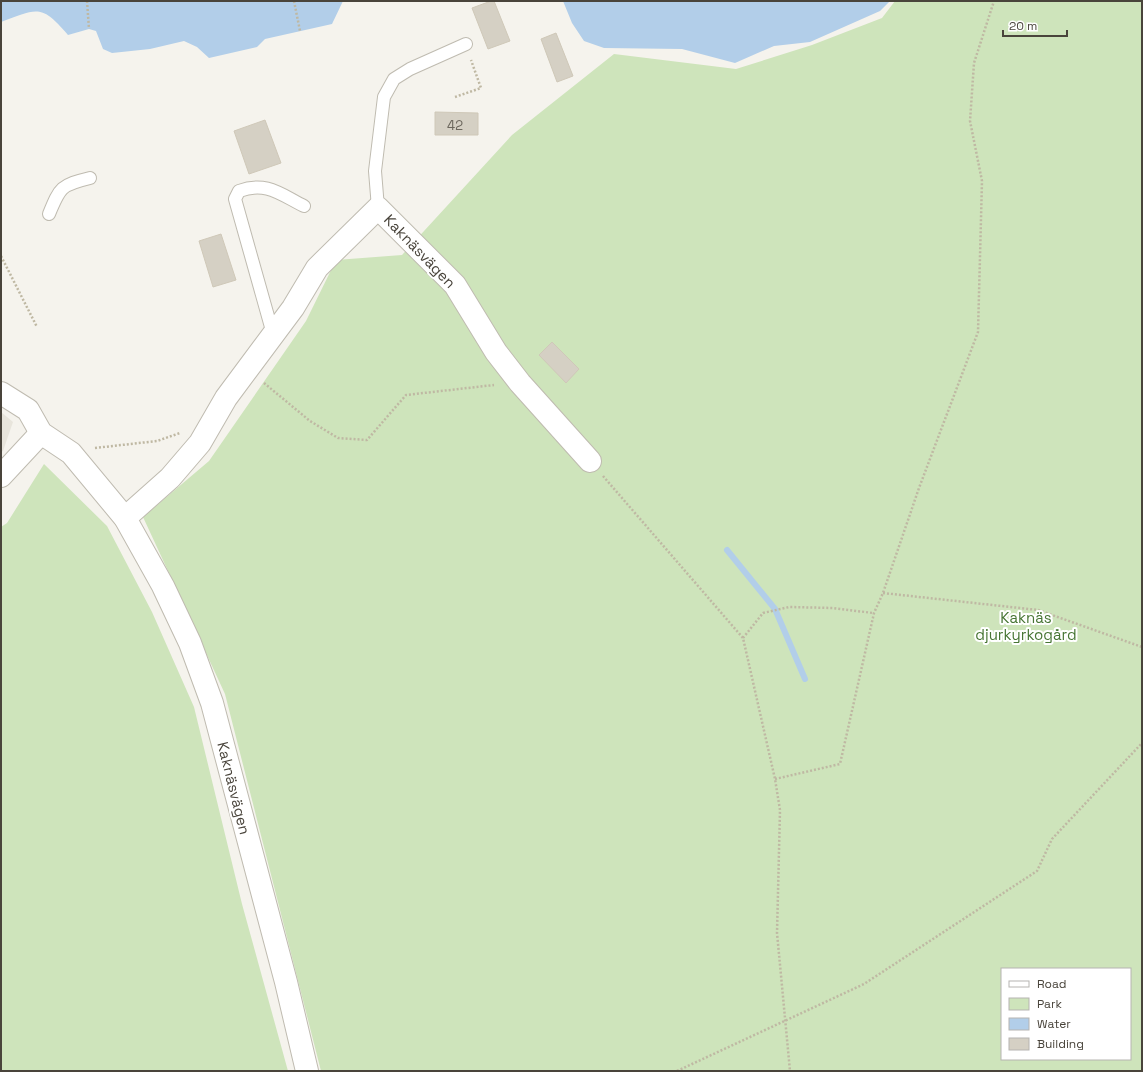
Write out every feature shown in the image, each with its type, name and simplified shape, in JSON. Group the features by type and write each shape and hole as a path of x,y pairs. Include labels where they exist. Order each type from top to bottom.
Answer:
{"street":[{"name":"Kaknäsvägen","path":"125,518 170,478 200,443 226,398 293,308 317,268 345,243 378,208 455,285 496,352 520,383 590,461"},
{"name":"Kaknäsvägen","path":"1,393 28,410 41,434 71,453 125,518 163,586 190,644 212,703 286,982 307,1071"},
{"path":"1,476 41,434"}],"lane":[{"path":"378,208 375,171 384,98 394,78 410,69 466,44"},
{"path":"49,214 58,192 69,183 90,178"},
{"path":"273,334 235,199 239,191 251,186 262,186 304,206"}],"path":[{"path":"87,1 89,29"},
{"path":"294,1 300,30"},
{"path":"775,779 840,764 874,613 883,593 919,488 978,332 982,181 970,121 974,63 994,1"},
{"path":"455,97 481,88 466,44"},
{"path":"1,256 37,327"},
{"path":"247,370 310,421 338,438 367,440 406,395 520,383"},
{"path":"61,447 102,448 157,441 212,422"},
{"path":"590,461 743,638 775,779 780,810 777,932 790,1071"},
{"path":"883,593 1038,610 1142,647"},
{"path":"743,638 762,613 789,607 833,608 874,613"},
{"path":"677,1071 864,984 1037,871 1052,839 1142,743"}],"shaded area":[{"path":"1,412 13,422 3,451 1,452"}],"green space":[{"name":"Kaknäs djurkyrkogård","path":"895,1 1142,1 1142,1071 321,1071 225,694 143,517 209,461 306,321 336,260 402,255 512,135 614,54 736,69 812,45 882,18"},
{"path":"44,464 107,526 152,612 194,707 242,904 288,1071 1,1071 1,527 7,523"}],"water":[{"path":"1,1 343,1 332,24 265,39 257,47 209,58 197,47 184,41 150,49 112,53 103,49 96,31 89,29 68,35 59,25 44,13 31,12 1,22"},
{"path":"563,1 890,1 880,11 810,42 774,46 735,63 682,49 604,48 584,41 572,23"}],"building":[{"path":"494,1 510,41 488,49 472,8"},
{"path":"556,33 573,76 557,82 541,39"},
{"path":"435,112 478,113 478,135 435,135"},
{"path":"265,120 281,163 249,174 234,131"},
{"path":"221,234 236,280 213,287 199,241"},
{"path":"552,342 579,369 566,383 539,355"}],"waterway":[{"path":"727,550 775,609 805,679"}]}
